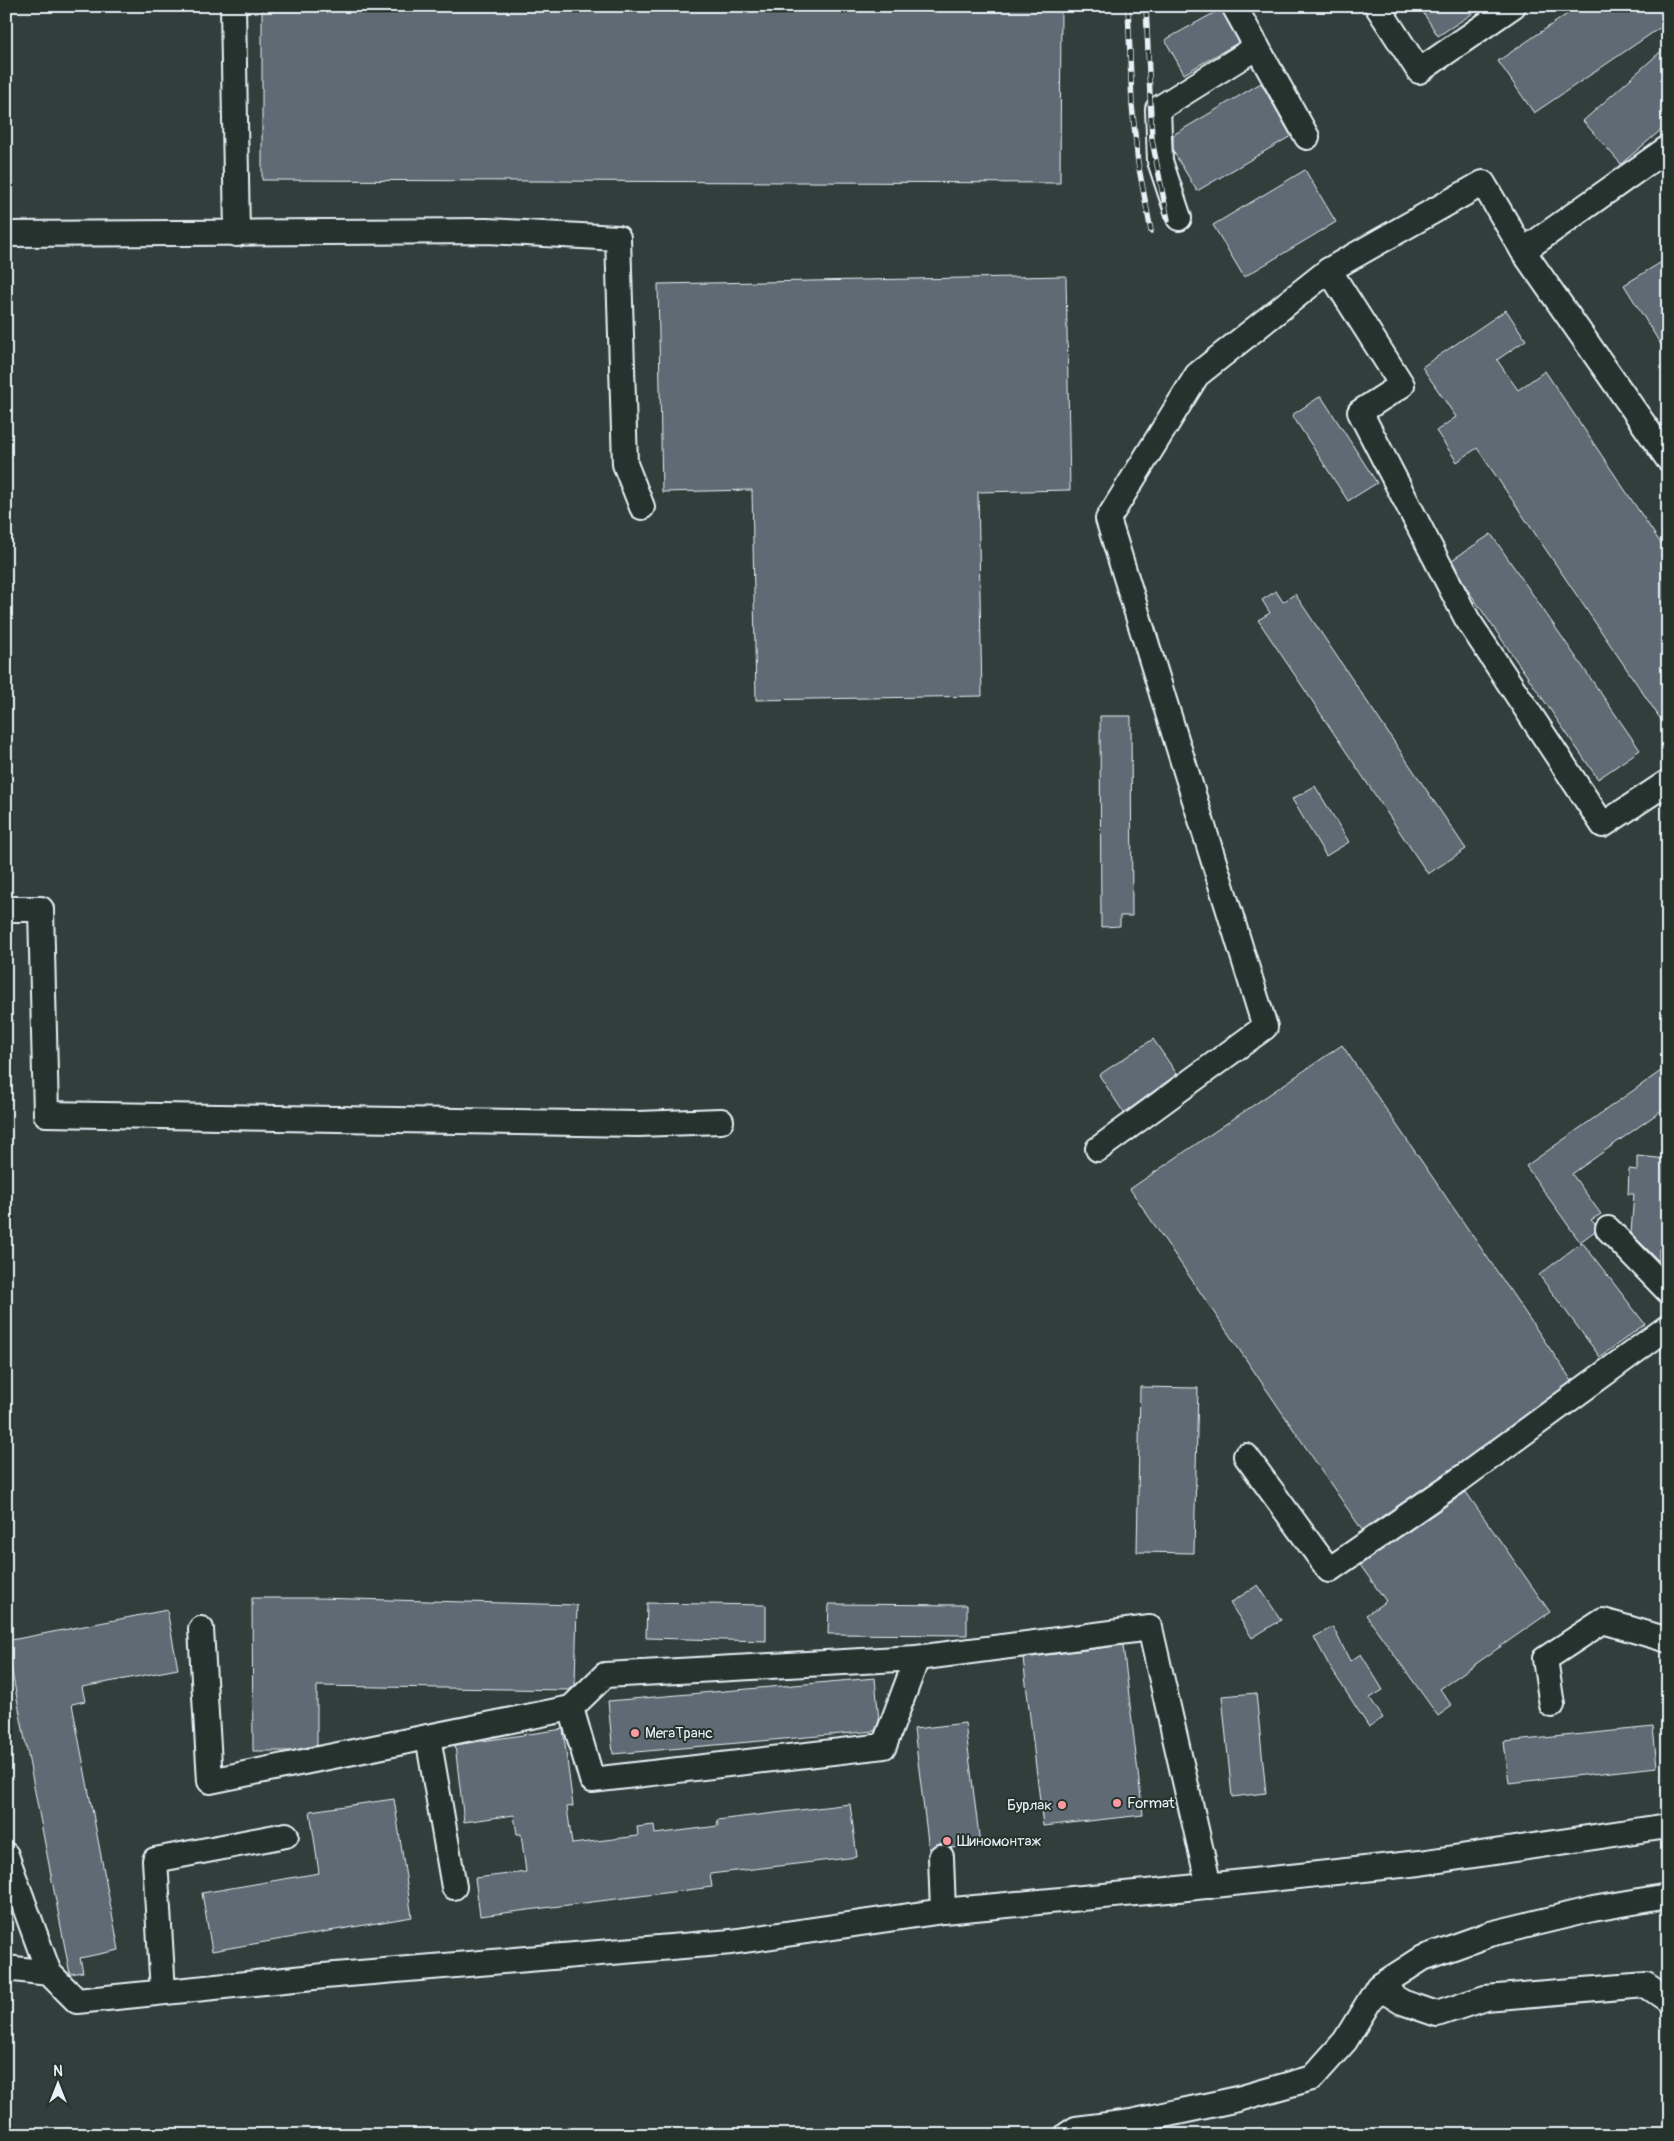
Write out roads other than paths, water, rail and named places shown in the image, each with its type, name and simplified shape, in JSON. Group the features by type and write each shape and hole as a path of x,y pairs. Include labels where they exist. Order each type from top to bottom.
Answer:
{"street":[{"path":"233,6 236,234"},
{"path":"1234,6 1307,137"},
{"path":"1378,6 1419,71 1513,6"},
{"path":"1179,218 1160,161 1158,109 1257,47"},
{"path":"1523,251 1668,148"},
{"path":"1098,1149 1265,1027 1108,519 1197,375 1329,270 1483,183 1523,251 1668,458"},
{"path":"6,234 487,231 618,238 624,464 642,507"},
{"path":"1329,270 1402,385 1360,412 1472,628 1603,824 1668,782"},
{"path":"6,909 42,909 46,1114 638,1124 721,1122"},
{"path":"1608,1230 1668,1291"},
{"path":"1246,1456 1329,1570 1459,1480 1668,1328"},
{"path":"1552,1705 1545,1659 1603,1621 1668,1640"},
{"path":"202,1630 210,1781 571,1708 605,1676 917,1658 1150,1628 1210,1886"},
{"path":"571,1708 592,1780 884,1746 917,1658"},
{"path":"428,1738 454,1887"},
{"path":"6,1855 49,1973 77,2001 334,1975 731,1942 943,1911 1210,1886 1420,1863 1668,1826"},
{"path":"164,1992 155,1860 286,1835"},
{"path":"941,1857 943,1911"},
{"path":"1067,2135 1076,2129 1131,2122 1238,2099 1312,2078 1345,2041 1378,1987 1423,1958 1490,1934 1593,1909 1668,1896"},
{"path":"6,1968 49,1973"},
{"path":"1378,1987 1402,2002 1436,2014 1485,1998 1646,1985 1668,2000"}],"railway":[{"path":"1128,6 1132,105 1138,163 1151,231"},
{"path":"1146,6 1152,140 1168,220"}],"place":[{"name":"МегаТранс","path":"635,1733"},
{"name":"Format","path":"1117,1803"},
{"name":"Бурлак","path":"1062,1805"},
{"name":"Шиномонтаж","path":"947,1841"}]}
